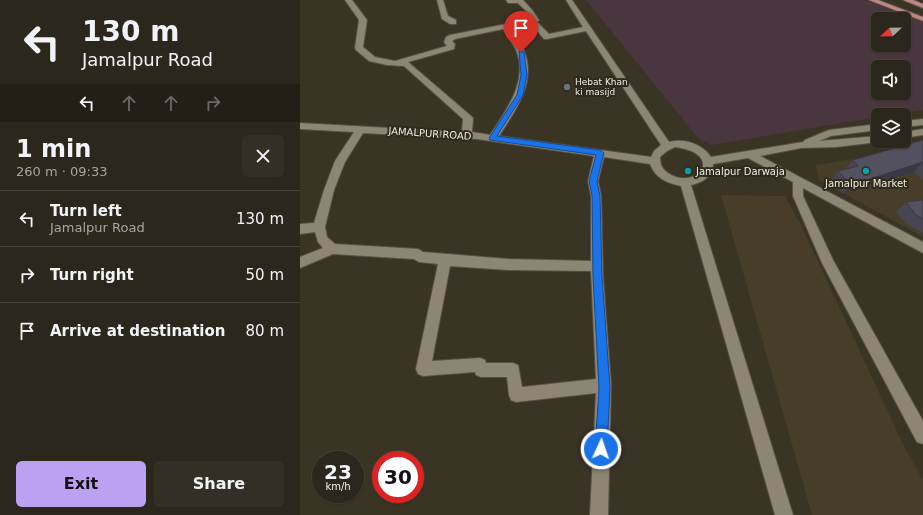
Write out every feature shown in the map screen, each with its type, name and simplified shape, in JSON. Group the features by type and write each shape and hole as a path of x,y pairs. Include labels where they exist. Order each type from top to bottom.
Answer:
{"main road":[{"path":"872,0 923,20"},
{"path":"890,0 923,12"},
{"path":"906,0 923,6"},
{"path":"915,0 923,3"}],"street":[{"path":"348,0 363,20 359,48 372,59 387,63 406,64 468,118 467,136"},
{"path":"440,0 445,17 453,22"},
{"path":"508,0 510,2 520,1 530,11 535,20 533,21 547,37 588,28"},
{"path":"569,0 667,146"},
{"path":"396,63 451,47 451,44 448,42 449,39 533,21"},
{"path":"493,138 520,95 524,75 521,52 508,34 505,26"},
{"path":"911,123 923,122"},
{"name":"JAMALPUR ROAD","path":"300,126 493,138 655,161"},
{"path":"709,161 801,144 829,133 871,128"},
{"path":"332,249 322,239 319,227 329,190 340,161 361,129"},
{"path":"911,134 923,132"},
{"path":"801,144 836,144 871,140"},
{"path":"684,144 700,150 709,161 709,167 706,173 693,181 684,182 671,179 661,173 656,167 655,161 657,154 661,149 667,146 684,144"},
{"path":"599,515 604,384 597,266 596,196 593,181 600,153"},
{"path":"749,154 923,248"},
{"path":"798,180 798,196 828,264 923,436"},
{"path":"684,182 784,515"},
{"path":"300,229 319,227"},
{"path":"300,262 332,249 418,254 419,257 445,260 536,266 597,266"},
{"path":"445,260 423,369 480,364 481,370 513,370 516,395 604,384"}],"shaded area":[{"path":"586,0 865,0 897,12 871,12 871,52 911,52 911,17 923,22 923,110 911,112 911,108 871,108 871,118 712,145 698,138"},
{"name":"Jamalpur Market","path":"923,148 923,237 819,180 816,165"},
{"path":"721,195 785,196 801,225 903,444 923,480 923,515 812,515"}],"building":[{"path":"923,140 923,162 851,185 838,171 858,166 853,160 895,148 911,148 911,143"},
{"path":"923,200 923,219 916,215 906,202"}],"place":[{"name":"Hebat Khan ki masijd","path":"567,87"},
{"name":"Jamalpur Darwaja","path":"688,171"},
{"name":"Jamalpur Market","path":"866,171"}],"route":[{"path":"521,52 524,75 520,95 493,138 600,153 593,181 596,196 597,276 604,388 601,449"}]}
